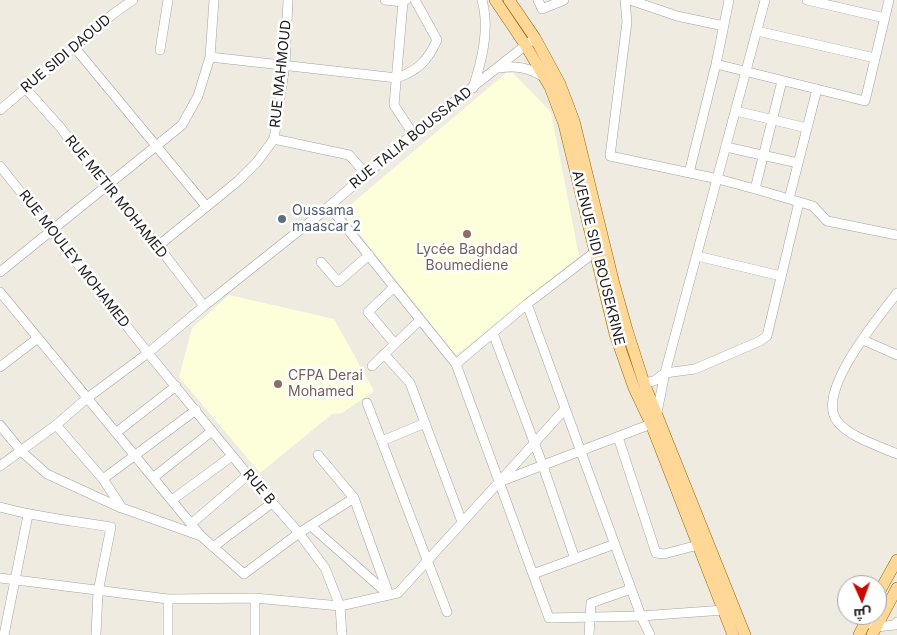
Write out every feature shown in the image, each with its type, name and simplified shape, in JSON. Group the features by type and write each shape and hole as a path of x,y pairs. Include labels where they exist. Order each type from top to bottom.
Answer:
{"main road":[{"name":"AVENUE SIDI BOUSEKRINE","path":"495,0 526,46 550,87 564,124 615,334 634,388 651,424 733,635"},
{"path":"509,0 535,38 560,84 574,121 614,284 644,383 745,635"},
{"path":"887,578 897,560"},
{"path":"887,602 897,588"},
{"path":"859,635 871,625"}],"street":[{"name":"RUE SIDI DAOUD","path":"0,110 113,14 133,0"},
{"path":"160,50 168,0"},
{"path":"0,272 52,232 105,186 182,125 198,96 210,57 214,0"},
{"name":"RUE MAHMOUD","path":"158,246 238,181 257,162 274,139 285,64 288,0"},
{"path":"385,0 405,1 394,105 413,134"},
{"path":"210,57 397,78 412,72 430,55 437,40 415,0"},
{"path":"473,88 481,61 485,33 482,0"},
{"path":"538,0 542,10 564,0"},
{"path":"625,0 627,22 610,156 718,180 789,199 813,206 827,221 897,235"},
{"path":"630,0 677,16 724,26"},
{"path":"688,173 716,64 729,0"},
{"path":"499,482 582,452 651,424 657,412 665,373 765,0"},
{"path":"808,0 845,4 884,18"},
{"path":"716,64 865,101 889,0"},
{"path":"757,31 875,58"},
{"name":"RUE TALIA BOUSSAAD","path":"0,466 148,353 329,206 413,134 535,38"},
{"path":"75,48 155,147 206,206"},
{"path":"499,68 523,67 544,77"},
{"path":"755,190 782,80"},
{"name":"RUE METIR MOHAMED","path":"26,89 60,127 105,186 158,246 204,306"},
{"path":"789,199 817,89"},
{"path":"736,111 807,128"},
{"path":"274,139 349,155 366,174"},
{"path":"726,147 798,163"},
{"name":"RUE MOULEY MOHAMED","path":"0,166 148,353"},
{"path":"644,383 654,381 665,373 695,370 760,342 767,336 799,202"},
{"path":"329,206 456,364 549,618 641,616 724,610"},
{"path":"456,364 527,304 595,252"},
{"path":"322,262 338,282 368,255"},
{"path":"697,256 782,276"},
{"path":"394,287 368,312 395,344"},
{"path":"0,292 86,399 117,432 201,536 244,574 299,533 354,498"},
{"path":"897,292 879,315 841,372 834,395 833,415 846,430 897,454"},
{"path":"527,304 641,616 650,635"},
{"path":"372,366 420,320"},
{"path":"493,333 543,466 575,559"},
{"path":"0,367 38,338"},
{"path":"863,340 897,355"},
{"name":"RUE B","path":"148,353 232,456 299,533 325,568 340,606 342,635"},
{"path":"384,354 410,383 462,522"},
{"path":"117,432 176,386"},
{"path":"367,403 447,612"},
{"path":"0,578 98,592 168,599 255,598 340,606 398,593 565,408"},
{"path":"103,479 196,410"},
{"path":"382,441 425,423"},
{"path":"56,425 103,479 122,508"},
{"path":"0,426 21,451 47,474 122,508 201,536"},
{"path":"154,477 212,431"},
{"path":"618,437 656,553 664,554 698,545"},
{"path":"318,454 354,498 389,595"},
{"path":"172,500 232,456"},
{"path":"191,524 248,475"},
{"path":"213,547 272,503"},
{"path":"0,508 28,515 111,527 98,592 96,635"},
{"path":"4,635 28,515"},
{"path":"311,526 389,595"},
{"path":"533,574 615,544"},
{"path":"589,635 591,603 631,589"},
{"path":"255,598 255,635"},
{"path":"168,599 168,635"}],"shaded area":[{"name":"Lycée Baghdad Boumediene","path":"506,73 513,73 551,112 579,256 456,355 342,212"},
{"name":"CFPA Derai Mohamed","path":"229,295 334,319 374,391 342,413 332,414 260,473 179,377 192,328"}],"place":[{"name":"Oussama maascar 2","path":"282,219"},
{"name":"Lycée Baghdad Boumediene","path":"467,234"},
{"name":"CFPA Derai Mohamed","path":"278,384"}]}
